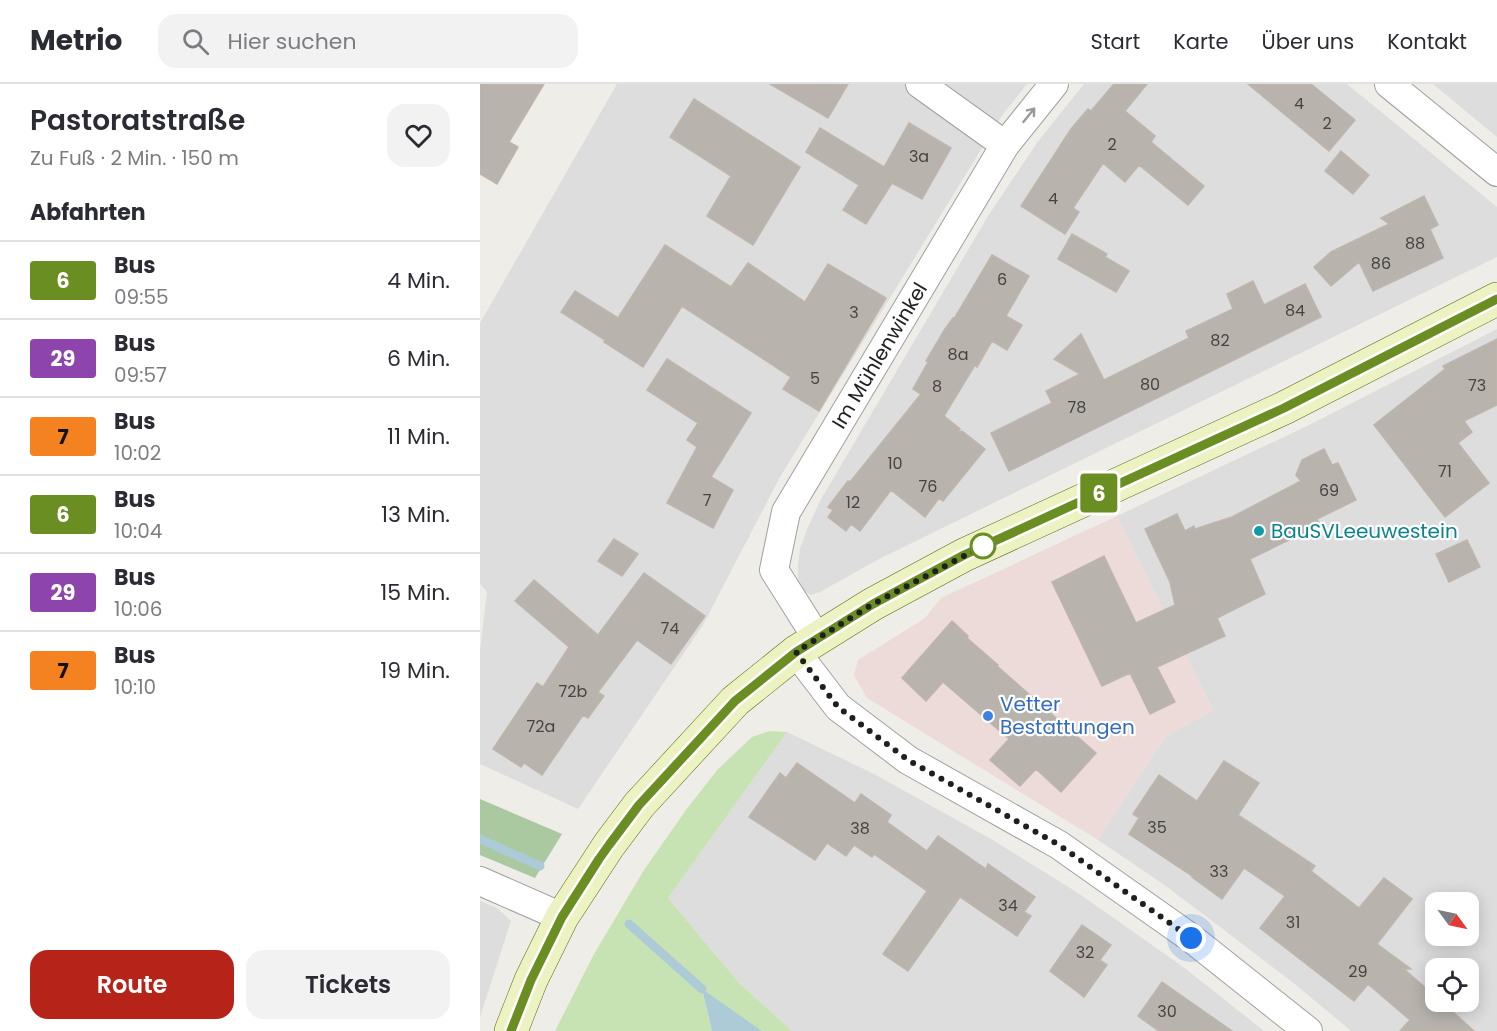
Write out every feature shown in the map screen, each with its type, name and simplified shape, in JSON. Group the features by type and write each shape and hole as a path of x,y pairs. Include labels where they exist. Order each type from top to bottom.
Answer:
{"street":[{"path":"920,84 1005,145"},
{"name":"Im Mühlenwinkel","path":"1054,84 1005,145 786,512 774,570 807,645 838,707 908,760 1059,845 1191,938 1308,1031"},
{"path":"1389,84 1497,172"},
{"path":"511,1031 531,980 562,917 599,859 639,805 735,701 807,645 873,604 964,555 1284,408 1497,299"},
{"path":"480,881 562,917"}],"shaded area":[{"path":"617,84 1027,84 1001,117 780,477 703,625 578,809 480,764 480,650 487,592 480,584 480,323"},
{"path":"1084,84 1347,84 1497,207 1497,257 879,559 811,595 802,590 798,579 798,565 800,549 820,501 988,216 1039,140"},
{"path":"1433,84 1497,84 1497,137"},
{"path":"1497,329 1497,1031 1351,1031 1232,936 1163,884 1098,840 1165,737 1213,710 1117,516 1309,425"},
{"path":"1117,516 1213,710 1165,737 1098,840 867,698 854,675 858,660 925,618 941,598"},
{"path":"787,732 874,774 991,839 1078,893 1182,966 1264,1031 792,1031 739,983 668,898"},
{"path":"480,901 497,908 511,921 480,1017"}],"green space":[{"path":"770,731 787,732 668,898 739,983 792,1031 762,1031 702,990 712,1031 555,1031 594,954 644,870 686,810 718,769 752,737"},
{"path":"480,799 562,834 535,878 480,855"}],"water":[{"path":"702,989 762,1031 712,1031"}],"building":[{"path":"480,84 544,84 509,142 518,147 497,184 480,174"},
{"path":"770,84 848,84 828,118"},
{"path":"1114,84 1147,84 1125,111 1155,136 1151,142 1204,186 1188,205 1139,165 1125,182 1103,163 1073,208 1079,212 1065,234 1021,206 1071,129 1088,109 1091,111"},
{"path":"1248,84 1311,84 1355,120 1329,151"},
{"path":"694,99 800,167 753,245 707,216 731,176 670,137"},
{"path":"909,123 951,148 922,199 892,183 866,224 843,210 859,185 806,152 820,128 884,167"},
{"path":"1341,151 1369,175 1353,194 1325,171"},
{"path":"1424,196 1438,225 1430,229 1443,258 1373,291 1359,262 1331,286 1314,267 1331,252 1389,224 1381,218"},
{"path":"1072,234 1107,254 1105,257 1129,271 1116,292 1058,259"},
{"path":"665,245 731,287 748,263 805,302 828,264 886,298 819,411 783,389 791,377 682,306 643,367 561,312 575,291 618,318"},
{"path":"992,255 1029,276 1006,316 1022,325 1007,350 992,341 944,416 960,429 957,433 962,431 985,449 943,501 939,498 925,517 891,490 860,531 851,524 846,531 828,517 833,510 828,507 921,394 913,389 928,362 926,361"},
{"path":"1253,281 1264,305 1305,284 1321,317 1009,471 991,433 1052,403 1046,391 1080,374 1054,359 1081,334 1104,380 1189,338 1186,331 1233,309 1227,294"},
{"path":"1497,339 1497,405 1464,421 1472,432 1458,443 1489,483 1445,517 1374,425 1445,369 1443,366"},
{"path":"667,359 751,413 711,477 733,490 713,528 667,503 697,447 687,440 698,423 647,390"},
{"path":"1324,449 1332,465 1338,463 1356,500 1317,519 1320,525 1250,559 1265,594 1217,618 1225,636 1157,667 1175,702 1150,714 1130,673 1102,686 1052,582 1104,556 1136,623 1175,605 1170,582 1145,529 1177,514 1185,531 1194,526 1195,529 1232,517 1301,481 1296,475 1302,460"},
{"path":"614,539 638,554 622,576 598,561"},
{"path":"1467,540 1480,567 1449,582 1436,554"},
{"path":"644,573 705,616 671,664 637,640 598,692 604,696 588,718 583,715 542,775 524,763 521,767 493,749 537,683 543,687 569,647 515,601 534,580 598,635"},
{"path":"952,621 997,666 1096,753 1061,792 1036,769 1020,786 990,760 1009,739 943,682 926,701 902,678"},
{"path":"1224,761 1259,783 1238,815 1315,866 1311,871 1359,908 1384,878 1412,899 1377,944 1411,969 1404,969 1425,987 1425,1012 1453,1012 1474,1031 1400,1031 1410,1020 1368,984 1354,1001 1260,928 1285,896 1244,868 1222,899 1129,834 1139,818 1133,814 1159,775 1197,801"},
{"path":"797,763 855,803 861,794 891,815 887,822 927,851 938,836 986,869 988,864 1035,897 1024,912 1031,916 1017,936 960,897 908,971 883,954 927,891 874,854 872,857 854,845 846,856 827,843 815,860 749,817 780,773 786,778"},
{"path":"1082,925 1111,945 1100,960 1107,965 1084,997 1050,971"},
{"path":"1162,982 1232,1031 1159,1031 1138,1016"}],"waterway":[{"path":"480,839 540,866"},
{"path":"629,924 702,989"}],"bus line":[{"name":"6","path":"511,1031 531,980 562,917 599,859 639,805 735,701 796,652 873,604 964,555 1284,408 1497,299"}],"place":[{"name":"BauSVLeeuwestein","path":"1259,531"},
{"name":"Vetter Bestattungen","path":"988,716"}],"route":[{"path":"983,546 873,604 796,652 838,707 908,760 1059,845 1191,938"}]}
